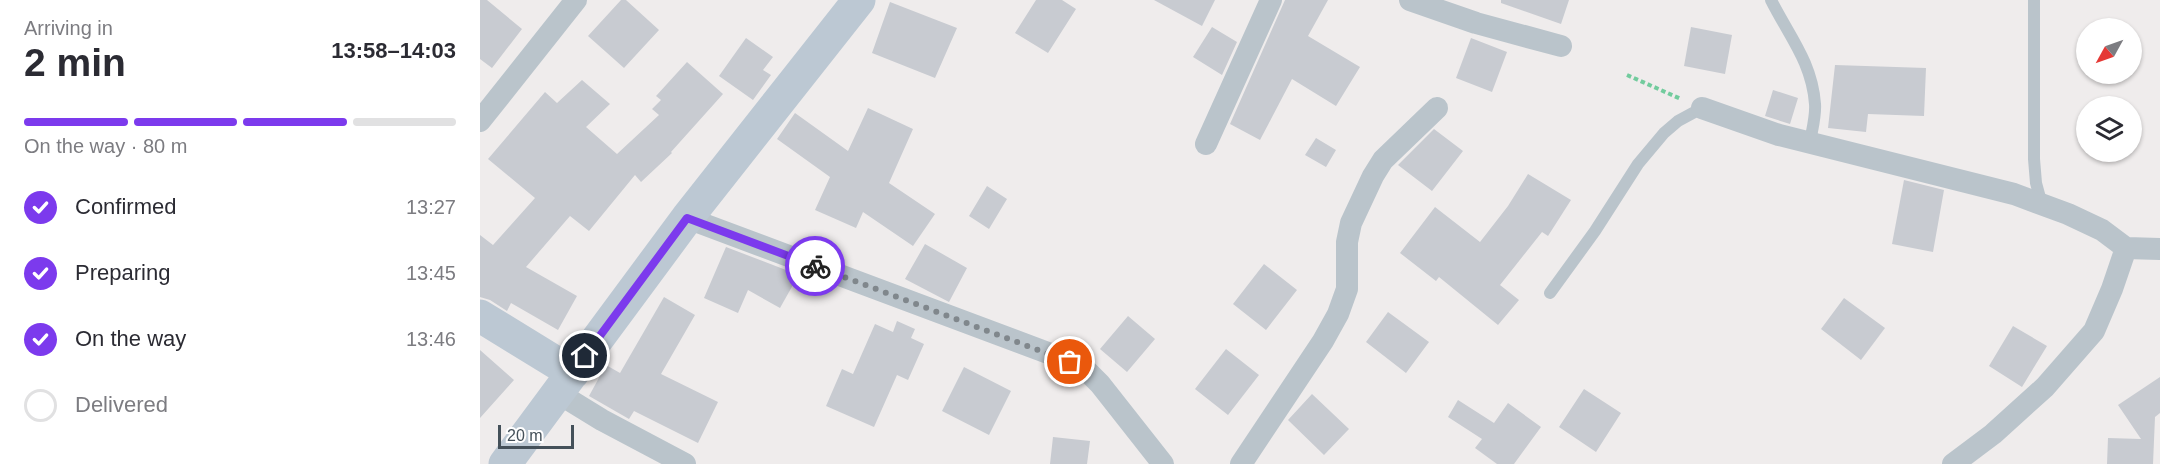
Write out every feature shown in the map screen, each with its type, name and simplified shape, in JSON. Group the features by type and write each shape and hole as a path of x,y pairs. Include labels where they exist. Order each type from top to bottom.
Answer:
{"street":[{"path":"480,121 576,0"},
{"path":"505,464 687,218 859,0"},
{"path":"1206,144 1271,0"},
{"path":"1410,0 1476,23 1561,46"},
{"path":"1241,464 1323,341 1338,314 1347,289 1347,242 1350,223 1373,176 1383,160 1437,108"},
{"path":"1702,108 1779,135 2014,194 2102,230 2126,248 2160,249"},
{"path":"687,218 1084,368 1100,384 1163,464"},
{"path":"1953,464 1993,434 2044,387 2094,331 2126,248"},
{"path":"480,316 566,383 602,420 685,464"}],"lane":[{"path":"1771,0 1798,46 1810,75 1815,106 1810,142"},
{"path":"2034,0 2034,159 2036,183 2043,205"},
{"path":"1551,293 1595,231 1638,164 1664,132 1678,121 1702,108"}],"path":[{"path":"1627,75 1702,108"}],"building":[{"path":"480,0 487,0 522,29 492,68 480,59"},
{"path":"621,0 626,0 659,30 624,68 588,36"},
{"path":"1036,0 1062,0 1076,9 1048,53 1015,33"},
{"path":"1154,0 1215,0 1202,26"},
{"path":"1285,0 1328,0 1308,36 1360,67 1336,106 1292,79 1260,140 1230,124"},
{"path":"1501,0 1569,0 1561,24 1501,3"},
{"path":"890,2 957,28 935,78 872,53"},
{"path":"1212,27 1237,42 1222,75 1193,57"},
{"path":"1691,27 1732,35 1725,74 1684,66"},
{"path":"746,38 773,57 763,70 771,75 753,100 719,76"},
{"path":"1471,38 1507,52 1492,92 1456,78"},
{"path":"687,62 723,94 672,153 641,182 635,175 589,231 570,216 526,267 577,296 558,330 511,303 507,311 490,300 480,297 480,235 493,245 535,198 488,159 545,92 557,103 582,80 610,104 586,127 617,154 659,115 652,109 661,100 656,96"},
{"path":"1835,65 1926,68 1924,116 1868,114 1866,132 1828,128"},
{"path":"1773,90 1798,98 1790,124 1765,116"},
{"path":"868,108 913,129 889,183 935,214 913,246 863,212 856,228 815,210 830,177 777,139 795,113 848,151"},
{"path":"1434,129 1463,151 1432,191 1398,165"},
{"path":"1316,138 1336,150 1326,167 1305,155"},
{"path":"1528,174 1571,200 1548,236 1542,232 1500,285 1519,300 1498,325 1439,277 1436,281 1400,253 1435,207 1480,242 1508,206"},
{"path":"1904,180 1944,190 1933,252 1892,244"},
{"path":"987,186 1007,199 989,229 969,216"},
{"path":"925,244 967,268 949,302 905,279"},
{"path":"726,247 798,276 780,308 748,290 738,313 704,298"},
{"path":"1264,264 1297,290 1266,330 1233,304"},
{"path":"664,297 695,315 661,374 718,402 698,443 634,411 629,419 589,396 606,365 620,373"},
{"path":"1844,298 1885,328 1861,360 1821,329"},
{"path":"1388,312 1429,342 1406,373 1366,342"},
{"path":"1128,316 1155,339 1127,372 1100,349"},
{"path":"897,321 915,329 911,338 924,344 908,380 897,375 874,427 826,406 842,369 853,374 875,324 893,332"},
{"path":"2013,326 2047,346 2022,387 1989,366"},
{"path":"1226,349 1259,375 1228,415 1195,389"},
{"path":"480,350 514,380 480,418"},
{"path":"964,367 1011,391 989,435 942,411"},
{"path":"2160,377 2160,413 2155,417 2153,464 2107,464 2108,438 2141,439 2118,405"},
{"path":"1584,389 1621,413 1596,452 1559,427"},
{"path":"1312,394 1349,429 1324,455 1288,420"},
{"path":"1458,400 1494,423 1508,403 1541,427 1514,464 1497,464 1475,448 1482,439 1448,417"},
{"path":"1053,437 1090,441 1087,464 1050,464"}],"way so far":[{"path":"815,266 1070,362"}],"route":[{"path":"585,356 687,218 815,266"}]}
